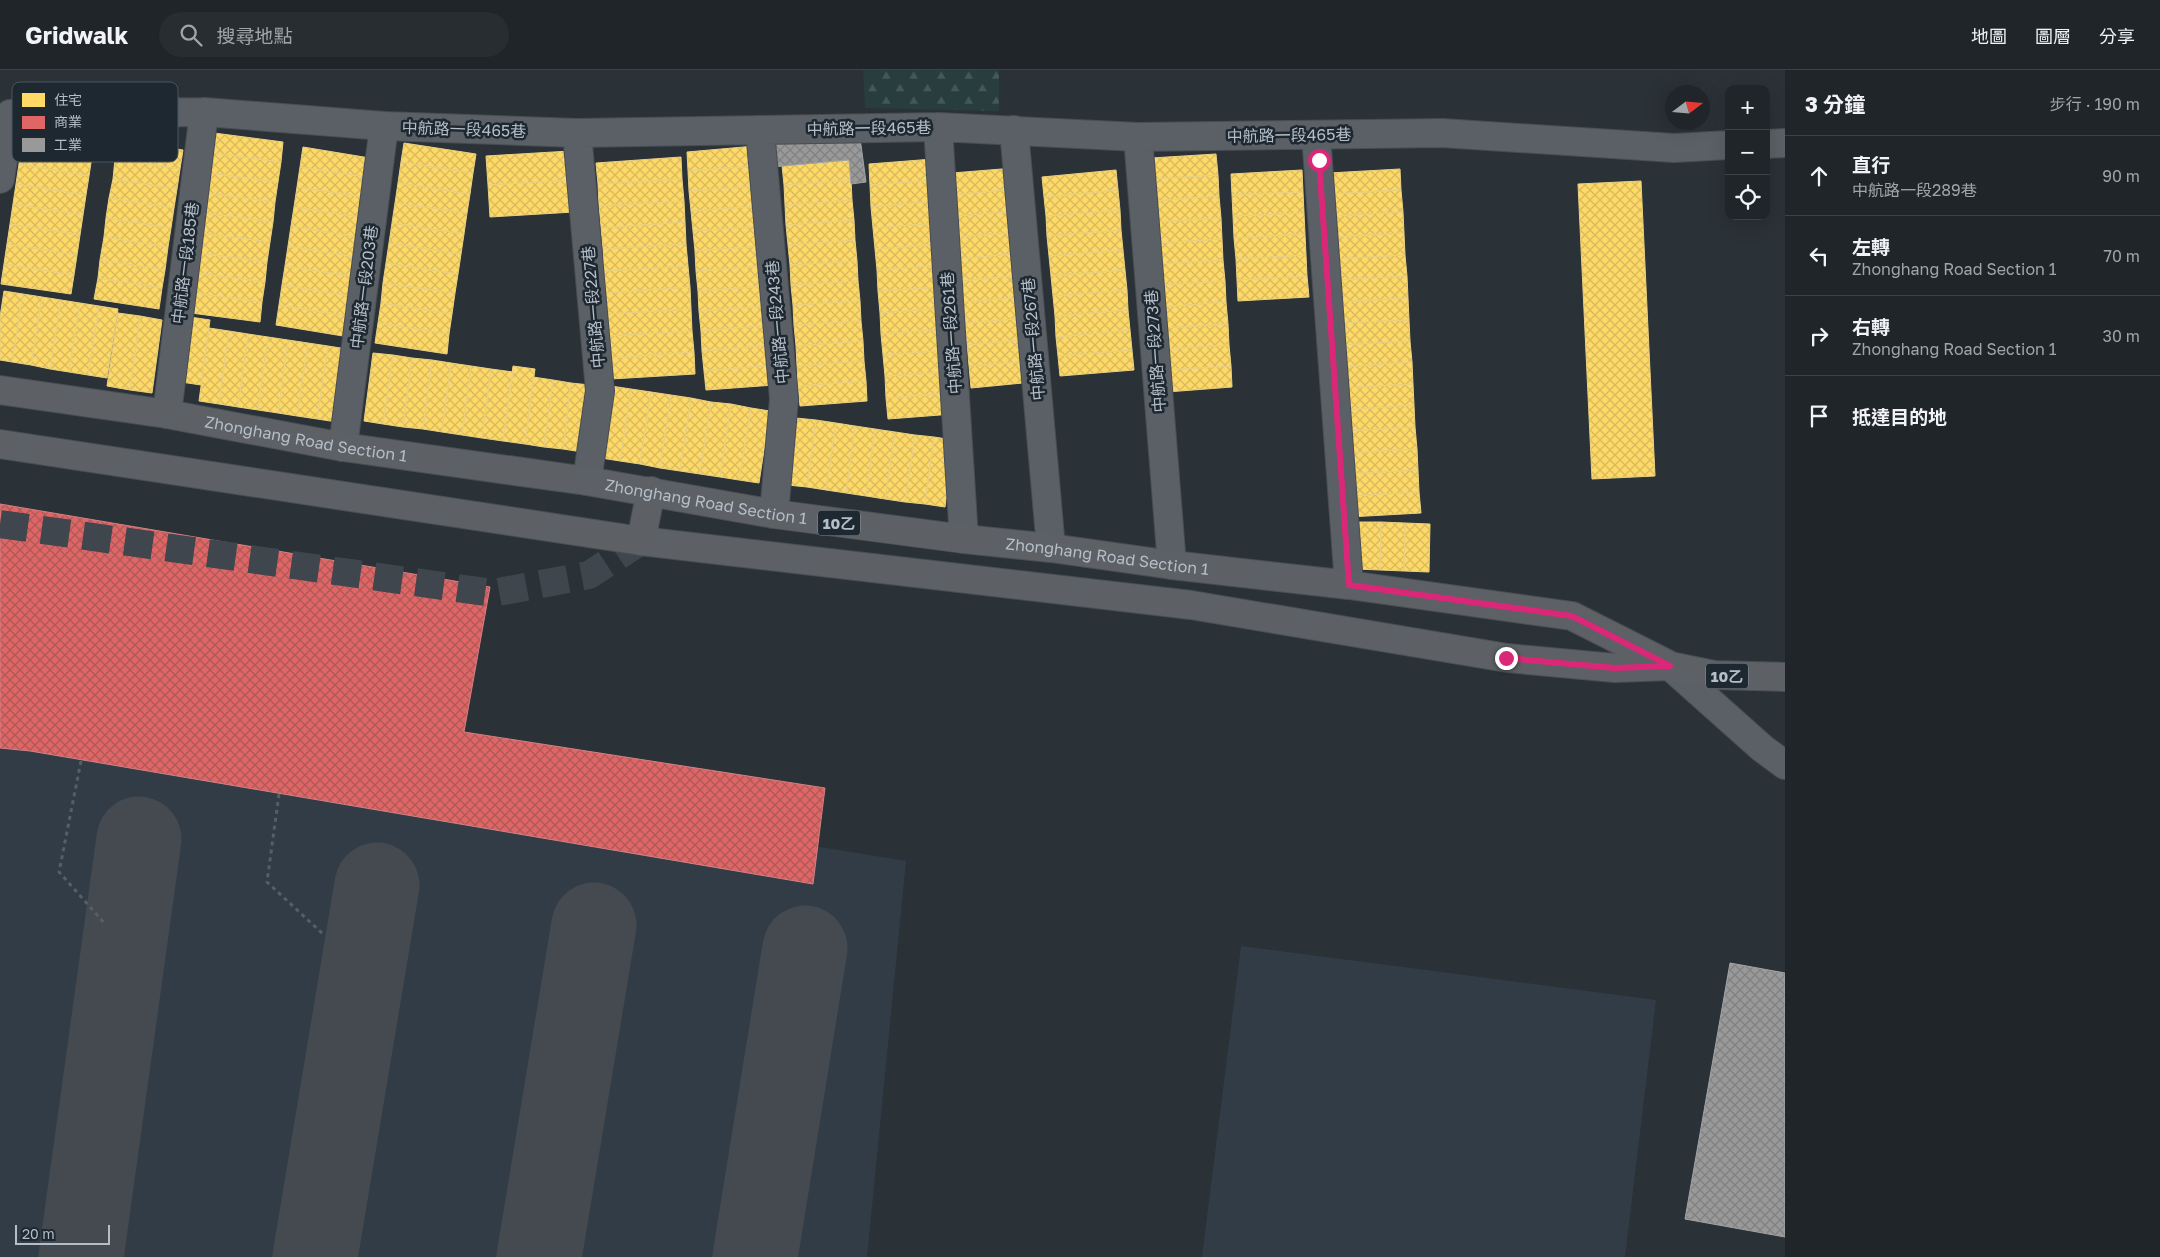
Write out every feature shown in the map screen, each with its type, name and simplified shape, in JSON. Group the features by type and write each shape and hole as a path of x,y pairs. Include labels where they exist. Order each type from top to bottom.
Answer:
{"main road":[{"name":"Zhonghang Road Section 1","path":"0,390 167,414 343,447 651,491 774,514 964,539 1052,548 1172,565 1349,585 1572,616 1670,666"},
{"name":"Zhonghang Road Section 1","path":"0,444 641,542 1191,605 1506,658 1615,668 1670,666 1714,675 1785,677"},
{"path":"641,542 651,491"}],"street":[{"name":"中航路一段465巷","path":"178,112 204,112 384,126 577,133 938,127 1138,137 1442,133 1674,148 1725,145"},
{"name":"中航路一段185巷","path":"167,414 204,112"},
{"name":"中航路一段465巷","path":"0,179 10,114 12,114"},
{"name":"中航路一段203巷","path":"343,447 384,126"},
{"name":"中航路一段261巷","path":"938,127 964,539"},
{"name":"中航路一段243巷","path":"760,130 784,399 774,514"},
{"name":"中航路一段267巷","path":"1014,130 1052,548"},
{"name":"中航路一段227巷","path":"577,133 600,390 587,481"},
{"path":"1316,135 1349,585"},
{"name":"中航路一段273巷","path":"1138,137 1172,565"},
{"path":"1770,144 1785,143"},
{"path":"1670,666 1762,748 1785,765"}],"path":[{"path":"81,761 58,872 106,926"},
{"path":"279,794 267,882 322,934"}],"shaded area":[{"path":"0,713 906,861 867,1257 0,1257"},
{"path":"1241,946 1656,1000 1625,1257 1202,1257"}],"green space":[{"path":"863,70 999,70 999,111 865,108"}],"building: 住宅":[{"path":"214,133 283,142 281,162 212,153"},
{"path":"404,143 476,154 473,173 401,162"},
{"path":"755,146 756,166 688,171 687,152"},
{"path":"303,147 376,159 373,178 300,167"},
{"path":"178,149 183,150 180,169 134,162 178,162"},
{"path":"570,151 572,180 488,185 486,156"},
{"path":"212,153 281,162 278,182 209,173"},
{"path":"1216,154 1218,175 1152,179 1151,158"},
{"path":"681,157 682,179 598,184 596,163"},
{"path":"933,159 935,180 870,185 869,164"},
{"path":"849,160 851,180 784,185 782,165"},
{"path":"19,162 91,162 89,176 19,164"},
{"path":"115,162 134,162 180,169 177,189 113,179"},
{"path":"401,162 473,173 470,194 398,183"},
{"path":"19,164 89,176 86,195 16,184"},
{"path":"756,166 758,186 689,191 688,171"},
{"path":"300,167 373,178 370,198 297,187"},
{"path":"1014,168 1015,189 953,195 952,173"},
{"path":"1400,169 1401,190 1331,194 1329,173"},
{"path":"1116,170 1118,190 1044,197 1042,177"},
{"path":"1302,170 1303,192 1232,195 1231,174"},
{"path":"209,173 278,182 275,202 206,193"},
{"path":"1218,175 1219,196 1154,201 1152,179"},
{"path":"113,179 177,189 174,208 109,198"},
{"path":"682,179 684,201 599,206 598,184"},
{"path":"572,180 574,212 490,217 488,185"},
{"path":"851,180 852,200 785,205 784,185"},
{"path":"935,180 936,201 871,207 870,185"},
{"path":"1641,181 1655,476 1592,479 1578,184"},
{"path":"398,183 470,194 467,213 395,203"},
{"path":"16,184 86,195 83,215 13,204"},
{"path":"758,186 759,206 691,211 689,191"},
{"path":"297,187 370,198 367,218 294,207"},
{"path":"1015,189 1017,211 955,216 953,195"},
{"path":"1118,190 1120,210 1046,216 1044,197"},
{"path":"1401,190 1403,212 1332,216 1331,194"},
{"path":"1303,192 1304,213 1233,216 1232,195"},
{"path":"206,193 275,202 273,222 204,213"},
{"path":"1219,196 1221,218 1155,222 1154,201"},
{"path":"109,198 174,208 171,228 106,218"},
{"path":"852,200 854,220 786,225 785,205"},
{"path":"684,201 685,222 601,228 599,206"},
{"path":"936,201 938,223 873,228 871,207"},
{"path":"395,203 467,213 464,234 392,223"},
{"path":"13,204 83,215 80,235 10,224"},
{"path":"759,206 761,226 693,231 691,211"},
{"path":"294,207 367,218 364,238 291,226"},
{"path":"1120,210 1121,230 1047,236 1046,216"},
{"path":"1017,211 1020,232 957,237 955,216"},
{"path":"1403,212 1404,233 1333,237 1332,216"},
{"path":"204,213 273,222 270,242 201,233"},
{"path":"1304,213 1305,234 1234,238 1233,216"},
{"path":"106,218 171,228 168,247 104,237"},
{"path":"1221,218 1222,239 1157,243 1155,222"},
{"path":"854,220 855,240 788,245 786,225"},
{"path":"685,222 686,244 603,249 601,228"},
{"path":"392,223 464,234 461,254 389,243"},
{"path":"938,223 940,244 875,249 873,228"},
{"path":"10,224 80,235 77,255 7,244"},
{"path":"291,226 364,238 361,258 288,246"},
{"path":"761,226 763,246 695,251 693,231"},
{"path":"1121,230 1123,250 1049,256 1047,236"},
{"path":"1020,232 1021,253 959,259 957,237"},
{"path":"201,233 270,242 267,262 199,253"},
{"path":"1404,233 1405,255 1335,259 1333,237"},
{"path":"1305,234 1306,255 1236,259 1234,238"},
{"path":"104,237 168,247 165,270 100,260"},
{"path":"1222,239 1223,260 1158,264 1157,243"},
{"path":"855,240 857,261 790,265 788,245"},
{"path":"389,243 461,254 458,274 386,263"},
{"path":"7,244 77,255 74,275 4,264"},
{"path":"686,244 688,266 604,271 603,249"},
{"path":"940,244 941,265 877,270 875,249"},
{"path":"288,246 361,258 358,277 285,266"},
{"path":"763,246 764,266 696,271 695,251"},
{"path":"1123,250 1125,270 1051,276 1049,256"},
{"path":"199,253 267,262 265,282 196,273"},
{"path":"1021,253 1023,275 961,281 959,259"},
{"path":"1306,255 1307,276 1237,280 1236,259"},
{"path":"1405,255 1407,276 1336,280 1335,259"},
{"path":"100,260 165,270 162,288 98,278"},
{"path":"1223,260 1225,281 1160,285 1158,264"},
{"path":"857,261 858,281 791,285 790,265"},
{"path":"386,263 458,274 455,293 383,283"},
{"path":"4,264 74,275 71,294 1,284"},
{"path":"941,265 943,287 878,291 877,270"},
{"path":"285,266 358,277 355,297 282,285"},
{"path":"688,266 690,287 605,293 604,271"},
{"path":"764,266 766,286 698,291 696,271"},
{"path":"1125,270 1127,290 1053,296 1051,276"},
{"path":"196,273 265,282 262,302 193,293"},
{"path":"1023,275 1025,297 963,302 961,281"},
{"path":"1307,276 1309,297 1238,301 1237,280"},
{"path":"1407,276 1408,298 1337,302 1336,280"},
{"path":"98,278 162,288 159,309 94,299"},
{"path":"858,281 860,301 793,305 791,285"},
{"path":"1225,281 1226,302 1161,307 1160,285"},
{"path":"383,283 455,293 452,314 381,303"},
{"path":"282,285 355,297 352,317 279,305"},
{"path":"766,286 768,306 699,311 698,291"},
{"path":"690,287 691,309 607,314 605,293"},
{"path":"943,287 945,308 880,313 878,291"},
{"path":"1127,290 1128,310 1055,316 1053,296"},
{"path":"4,291 23,294 12,362 0,360 0,317"},
{"path":"193,293 262,302 260,322 191,313"},
{"path":"23,294 42,297 31,365 12,362"},
{"path":"42,297 61,300 50,369 31,365"},
{"path":"1025,297 1027,318 965,323 963,302"},
{"path":"1408,298 1409,320 1338,323 1337,302"},
{"path":"61,300 80,303 69,372 50,369"},
{"path":"860,301 861,321 794,325 793,305"},
{"path":"1226,302 1228,324 1163,328 1161,307"},
{"path":"80,303 99,306 88,375 69,372"},
{"path":"381,303 452,314 449,334 378,323"},
{"path":"279,305 352,317 349,337 276,325"},
{"path":"99,306 118,309 107,378 88,375"},
{"path":"768,306 769,325 701,331 699,311"},
{"path":"945,308 946,329 881,334 880,313"},
{"path":"691,309 692,331 609,336 607,314"},
{"path":"1128,310 1130,330 1056,337 1055,316"},
{"path":"118,313 140,316 130,390 107,386"},
{"path":"140,316 162,320 152,393 130,390"},
{"path":"190,317 210,320 201,385 181,382"},
{"path":"1027,318 1029,339 967,345 965,323"},
{"path":"1409,320 1410,341 1339,345 1338,323"},
{"path":"861,321 863,341 796,346 794,325"},
{"path":"378,323 449,334 447,354 375,343"},
{"path":"1228,324 1229,345 1164,349 1163,328"},
{"path":"769,325 770,345 702,351 701,331"},
{"path":"209,328 229,331 219,404 199,401"},
{"path":"946,329 948,350 883,355 881,334"},
{"path":"1130,330 1132,350 1058,356 1056,337"},
{"path":"229,331 248,334 238,407 219,404"},
{"path":"692,331 694,352 610,358 609,336"},
{"path":"248,334 268,337 258,410 238,407"},
{"path":"268,337 288,340 278,413 258,410"},
{"path":"1029,339 1031,361 969,366 967,345"},
{"path":"288,340 308,343 297,416 278,413"},
{"path":"863,341 864,361 797,366 796,346"},
{"path":"1410,341 1412,362 1341,367 1339,345"},
{"path":"308,343 328,346 317,419 297,416"},
{"path":"770,345 772,365 704,371 702,351"},
{"path":"1229,345 1231,366 1166,370 1164,349"},
{"path":"328,346 347,349 337,422 317,419"},
{"path":"948,350 949,372 885,376 883,355"},
{"path":"1132,350 1134,370 1060,376 1058,356"},
{"path":"694,352 695,374 611,379 610,358"},
{"path":"373,353 393,355 383,424 364,421"},
{"path":"393,355 412,358 403,427 383,424"},
{"path":"412,358 432,360 423,429 403,427"},
{"path":"432,360 451,363 442,432 423,429"},
{"path":"864,361 866,381 798,386 797,366"},
{"path":"1031,361 1033,382 971,388 969,366"},
{"path":"1412,362 1413,384 1342,388 1341,367"},
{"path":"451,363 471,366 462,435 442,432"},
{"path":"772,365 774,385 706,390 704,371"},
{"path":"471,366 491,369 482,438 462,435"},
{"path":"513,366 535,369 525,444 503,441"},
{"path":"1231,366 1232,387 1167,392 1166,370"},
{"path":"491,369 513,372 503,441 482,438"},
{"path":"949,372 951,393 886,398 885,376"},
{"path":"533,377 553,380 544,447 525,444"},
{"path":"553,380 571,383 563,449 544,447"},
{"path":"866,381 867,401 800,406 798,386"},
{"path":"571,383 590,385 582,452 563,449"},
{"path":"1413,384 1414,405 1343,410 1342,388"},
{"path":"611,386 631,389 620,461 601,458"},
{"path":"631,389 651,392 640,464 620,461"},
{"path":"651,392 671,395 660,468 640,464"},
{"path":"951,393 953,414 888,419 886,398"},
{"path":"671,395 691,398 680,471 660,468"},
{"path":"691,398 711,402 700,474 680,471"},
{"path":"711,402 731,404 720,477 700,474"},
{"path":"731,404 751,408 739,480 720,477"},
{"path":"1414,405 1415,427 1344,431 1343,410"},
{"path":"751,408 770,411 759,483 739,480"},
{"path":"796,418 816,420 807,487 787,485"},
{"path":"816,420 836,423 826,490 807,487"},
{"path":"836,423 855,426 846,493 826,490"},
{"path":"855,426 875,429 866,496 846,493"},
{"path":"1415,427 1417,449 1346,453 1344,431"},
{"path":"875,429 895,432 885,499 866,496"},
{"path":"895,432 915,435 905,502 885,499"},
{"path":"915,435 934,437 925,504 905,502"},
{"path":"934,437 954,440 945,507 925,504"},
{"path":"1417,449 1418,470 1347,474 1346,453"},
{"path":"1418,470 1419,492 1348,496 1347,474"},
{"path":"1419,492 1421,513 1349,517 1348,496"},
{"path":"1356,522 1381,522 1380,570 1355,569"},
{"path":"1381,522 1405,523 1404,571 1380,570"},
{"path":"1405,523 1430,524 1429,572 1404,571"}],"building: 商業":[{"path":"0,504 490,587 464,732 825,788 813,884 30,751 0,748"}],"building: 工業":[{"path":"860,138 866,182 851,184 849,160 772,167 769,141"},
{"path":"1730,963 1785,973 1785,1237 1685,1219"}],"taxiway":[{"path":"81,1257 139,839"},
{"path":"315,1257 377,885"},
{"path":"539,1257 594,925"},
{"path":"755,1257 805,948"}],"tunnel":[{"path":"0,524 493,593 589,575 641,541"}],"route":[{"path":"1319,160 1349,585 1572,616 1670,666 1615,668 1506,658"}]}
